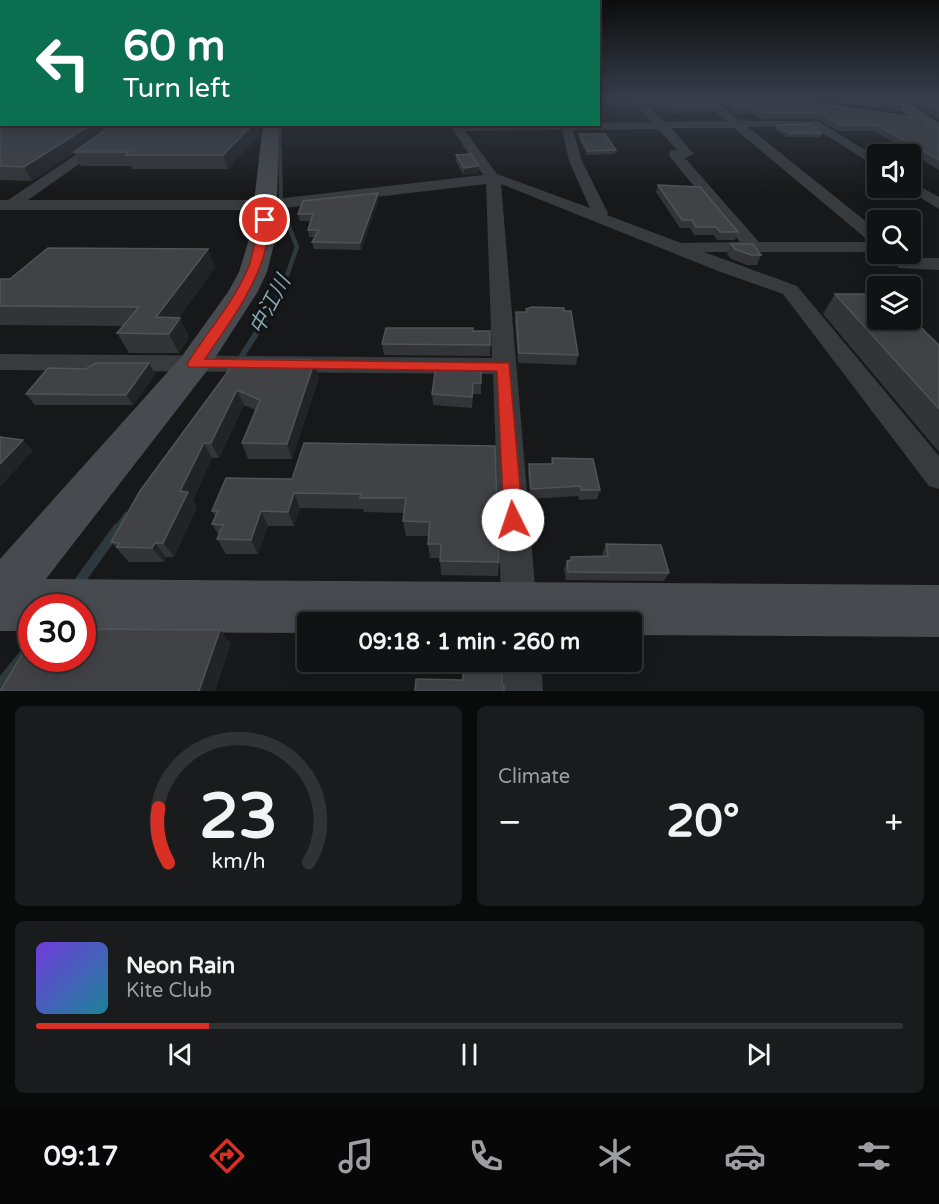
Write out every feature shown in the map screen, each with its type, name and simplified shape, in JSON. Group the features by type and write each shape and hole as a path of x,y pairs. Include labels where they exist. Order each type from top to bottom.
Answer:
{"street":[{"path":"4,207 123,129"},
{"path":"36,594 202,364 253,272 276,204 271,129"},
{"path":"458,129 493,179 519,612"},
{"path":"572,129 569,144 578,172 600,213 595,215"},
{"path":"666,129 688,154 675,154 754,247"},
{"path":"743,129 867,231"},
{"path":"824,129 867,157"},
{"path":"4,207 276,204 498,178 677,246 725,267 790,290 939,477"},
{"path":"921,192 939,204"},
{"path":"677,246 867,248"},
{"path":"921,264 939,264"},
{"path":"0,362 504,366"},
{"path":"96,605 369,612"},
{"path":"642,615 939,611"},
{"path":"522,672 523,691"}],"building":[{"path":"0,129 84,129 24,167 0,166"},
{"path":"107,129 248,129 223,155 126,155 129,152 74,152"},
{"path":"783,129 816,129 822,133 789,133"},
{"path":"885,129 934,129 939,130 939,160 921,150 921,144 911,144"},
{"path":"579,134 605,134 616,150 588,151"},
{"path":"471,154 479,166 464,168 456,155"},
{"path":"658,185 700,187 738,232 720,232 716,227 696,227 692,220 682,220"},
{"path":"378,193 360,243 312,242 319,230 308,230 313,214 298,214 303,201"},
{"path":"731,244 753,244 761,255 751,255 735,249"},
{"path":"48,248 208,249 156,317 180,318 169,334 117,333 139,307 0,306 0,279 10,279"},
{"path":"835,294 867,294 867,329"},
{"path":"532,307 564,308 564,311 571,311 578,355 519,353 516,312 527,312 526,309"},
{"path":"386,328 473,328 473,331 490,331 490,345 382,344"},
{"path":"921,328 939,345 939,409 868,330 921,330"},
{"path":"237,359 311,360 310,362 314,363 287,444 242,443 260,400 237,390 211,443 204,443 180,491 188,492 163,543 155,543 152,548 117,547 119,543 111,542 140,491"},
{"path":"96,363 149,363 126,395 26,394 48,368 86,369"},
{"path":"436,365 481,365 481,383 473,383 472,397 432,394"},
{"path":"0,437 23,440 0,464"},
{"path":"304,443 495,446 499,562 440,561 441,544 428,544 430,522 403,521 406,498 360,498 361,494 294,493 288,512 261,511 251,540 217,539 223,525 212,524 218,511 212,511 226,478 292,479"},
{"path":"552,458 593,459 600,490 581,490 580,486 531,489 529,464 553,464"},
{"path":"606,544 661,545 669,573 568,572 567,561 571,560 571,557 608,556"},
{"path":"96,629 220,630 199,691 0,691 18,661 18,672 96,672"},
{"path":"463,673 502,673 504,691 415,691 416,679 463,680"}],"waterway":[{"name":"中江川","path":"280,129 280,149"},
{"name":"中江川","path":"280,149 281,206 285,216"},
{"name":"中江川","path":"279,297 297,247 284,214"},
{"name":"中江川","path":"238,362 279,297"},
{"name":"中江川","path":"117,530 127,516"},
{"name":"中江川","path":"76,586 118,528"},
{"name":"中江川","path":"0,684 18,662"}],"route":[{"path":"265,220 264,236 253,272 242,293 194,364 504,366 513,520"}]}
